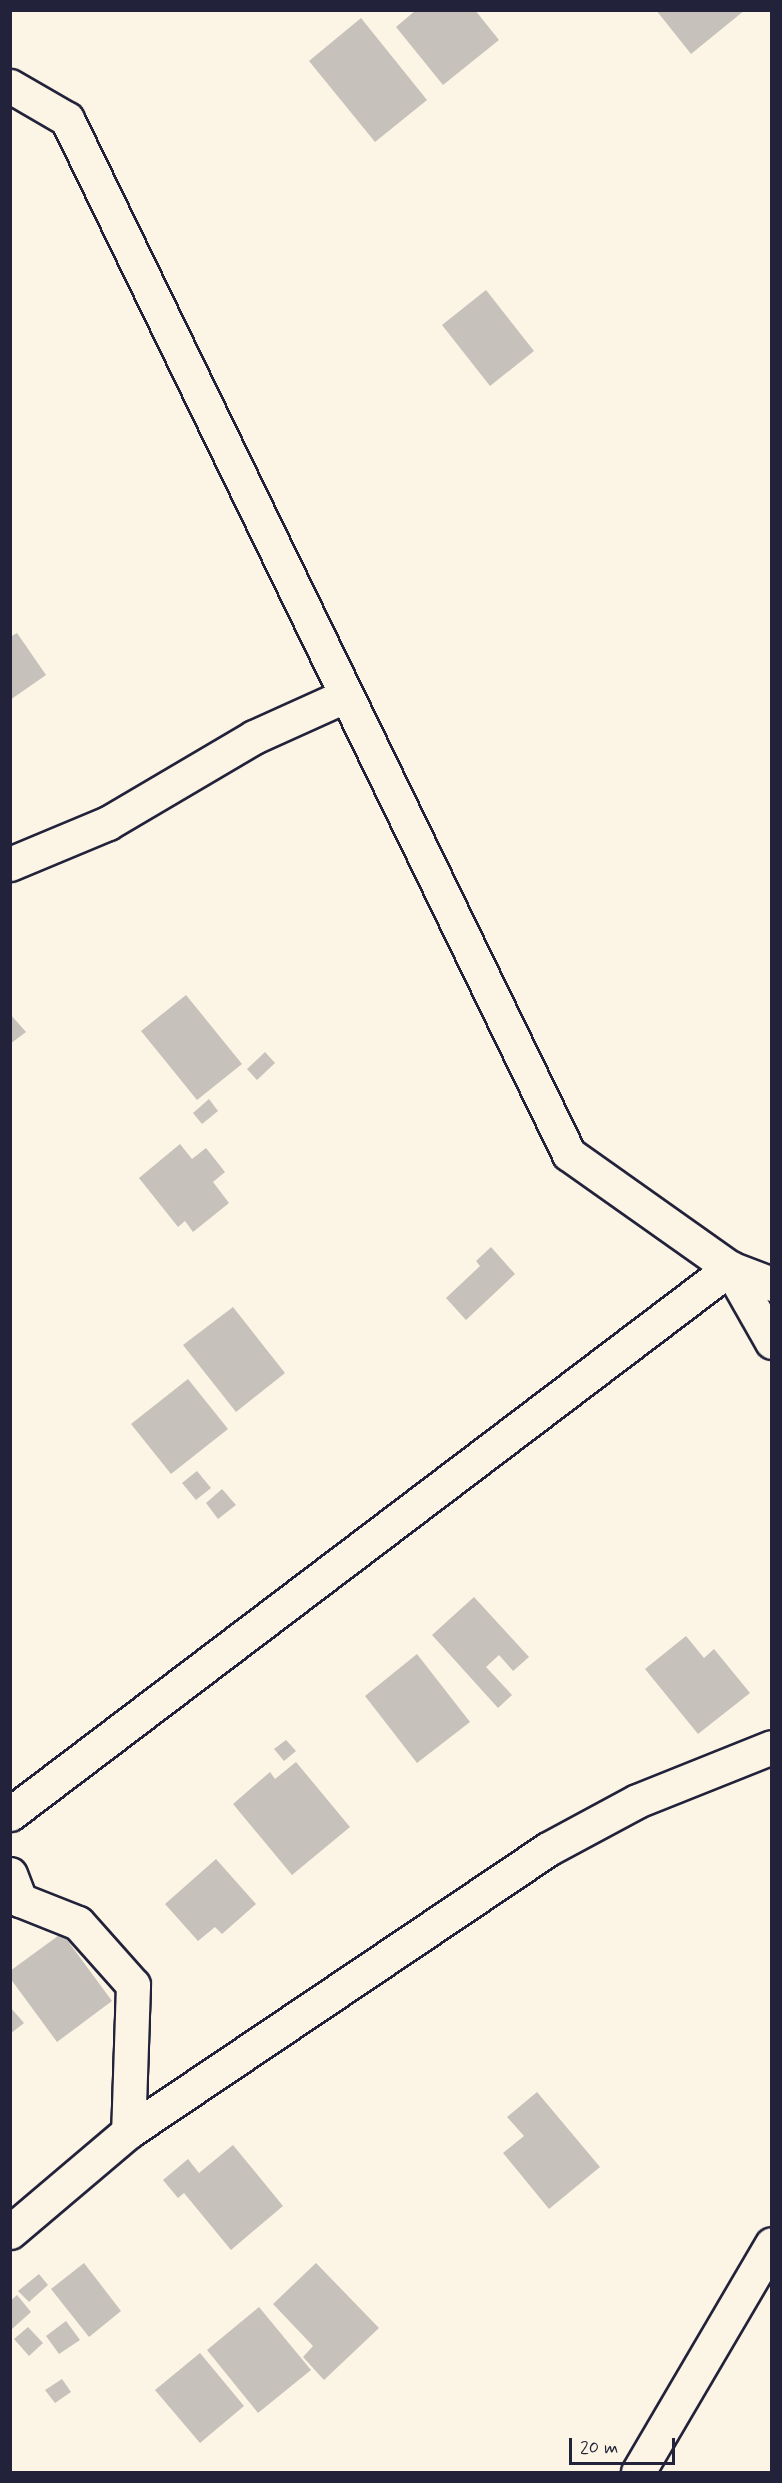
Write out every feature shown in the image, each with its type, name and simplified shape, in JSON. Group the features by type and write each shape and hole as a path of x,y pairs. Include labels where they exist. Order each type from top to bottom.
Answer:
{"street":[{"path":"10,86 67,119 569,1154 729,1268 771,1284"},
{"path":"10,864 108,823 254,737 345,696"},
{"path":"729,1268 771,1341"},
{"path":"10,1814 729,1268"},
{"path":"10,2232 128,2132 548,1850 637,1801 771,1747"},
{"path":"10,1874 20,1900 78,1923 133,1985 128,2132"},
{"path":"638,2472 771,2244"}],"building":[{"path":"416,10 475,10 499,40 443,85 396,27"},
{"path":"656,10 745,10 691,54"},
{"path":"361,18 427,100 375,142 309,61"},
{"path":"486,290 534,351 490,386 442,325"},
{"path":"17,633 46,675 10,700 10,637"},
{"path":"186,995 242,1064 197,1100 141,1031"},
{"path":"10,1014 26,1032 10,1044"},
{"path":"265,1052 275,1063 257,1080 247,1069"},
{"path":"209,1099 218,1111 202,1124 193,1113"},
{"path":"180,1144 192,1159 206,1148 225,1172 213,1182 229,1203 193,1232 185,1221 178,1227 139,1178"},
{"path":"491,1247 515,1274 466,1320 446,1298 480,1266 476,1261"},
{"path":"233,1307 285,1373 236,1412 183,1345"},
{"path":"188,1379 228,1429 171,1474 131,1424"},
{"path":"197,1471 211,1488 196,1500 182,1483"},
{"path":"222,1489 236,1505 218,1519 206,1503"},
{"path":"474,1597 529,1657 513,1671 499,1655 486,1667 512,1695 498,1708 432,1635"},
{"path":"686,1636 704,1658 714,1649 750,1693 698,1734 645,1669"},
{"path":"417,1654 470,1722 417,1763 365,1696"},
{"path":"286,1740 296,1751 284,1761 274,1749"},
{"path":"296,1762 350,1827 292,1875 233,1804 270,1772 275,1779"},
{"path":"216,1859 256,1904 222,1934 215,1927 198,1941 165,1904"},
{"path":"62,1933 112,2001 57,2042 10,1978 10,1971"},
{"path":"10,2007 24,2023 10,2034"},
{"path":"537,2092 600,2167 549,2209 503,2153 524,2136 507,2117"},
{"path":"233,2145 283,2206 231,2250 184,2193 178,2198 163,2180 188,2159 199,2173"},
{"path":"84,2263 121,2311 89,2337 51,2289"},
{"path":"316,2263 379,2328 324,2380 303,2357 313,2346 273,2304"},
{"path":"39,2274 48,2285 29,2302 18,2291"},
{"path":"17,2295 31,2312 12,2329 10,2301"},
{"path":"259,2307 311,2370 258,2413 207,2350"},
{"path":"66,2321 80,2340 59,2354 46,2336"},
{"path":"28,2327 43,2343 29,2356 14,2339"},
{"path":"200,2353 244,2406 200,2443 155,2390"},
{"path":"62,2379 71,2392 55,2403 45,2390"}]}
